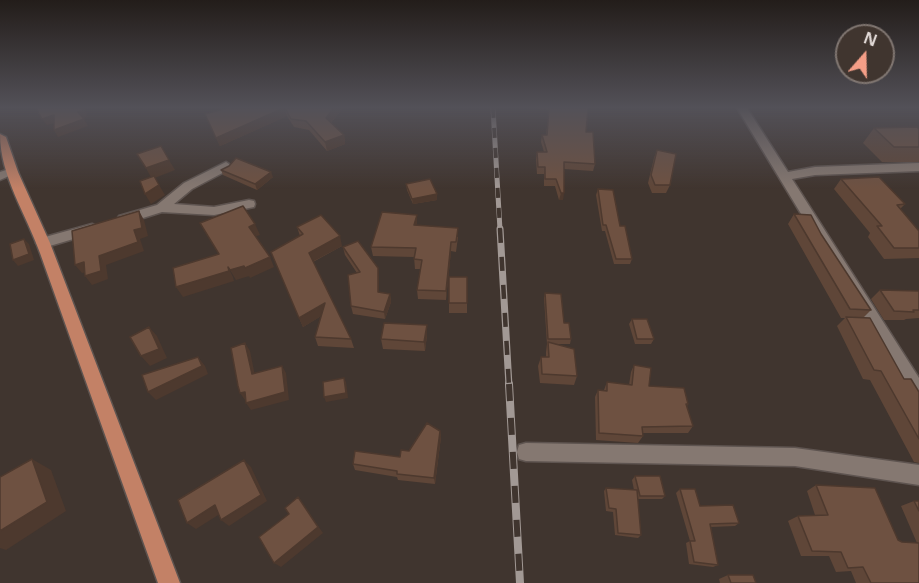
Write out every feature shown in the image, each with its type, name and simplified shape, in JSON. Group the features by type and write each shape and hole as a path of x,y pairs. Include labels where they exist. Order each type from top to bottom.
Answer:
{"main road":[{"path":"0,137 6,174 43,243 169,583"}],"street":[{"path":"760,135 919,393"},
{"path":"162,208 188,186 226,166"},
{"path":"786,176 815,171 919,167"},
{"path":"43,243 162,208 214,211 249,204"},
{"path":"526,452 795,457 919,475"}],"building":[{"path":"319,135 343,135 325,142"},
{"path":"542,135 593,135 595,164 564,162 564,193 561,193 556,179 545,179 545,167 538,167 537,152 547,152"},
{"path":"882,135 919,135 919,147 894,147"},
{"path":"161,146 169,160 146,168 137,154"},
{"path":"657,150 676,154 670,185 655,185 651,175"},
{"path":"236,158 271,172 255,184 221,170 229,166"},
{"path":"154,176 159,185 145,194 140,181"},
{"path":"879,177 905,204 897,205 919,231 919,248 894,248 877,226 882,226 841,179"},
{"path":"430,179 437,194 412,199 406,184"},
{"path":"598,189 613,190 620,226 625,226 632,259 616,259 606,225 603,225"},
{"path":"243,206 255,224 249,227 270,257 245,268 244,266 230,270 228,267 229,271 176,287 173,268 219,254 200,223"},
{"path":"139,211 142,228 134,230 138,242 99,256 101,271 85,276 84,262 75,265 72,231"},
{"path":"382,212 417,215 414,225 458,228 456,242 451,242 446,291 417,290 422,260 414,259 416,248 371,247"},
{"path":"794,214 811,215 871,310 850,309"},
{"path":"321,215 340,236 309,253 351,339 315,337 325,303 299,318 271,252 303,234 297,227"},
{"path":"24,239 29,254 13,260 10,244"},
{"path":"358,241 378,268 378,292 390,294 384,312 351,306 348,275 360,272 343,247"},
{"path":"449,277 467,277 467,303 449,303"},
{"path":"880,290 919,291 919,310 894,311"},
{"path":"545,293 561,294 564,323 569,323 571,339 548,339"},
{"path":"846,317 870,318 904,379 911,379 919,392 919,439 881,371 874,370"},
{"path":"632,319 647,319 654,339 637,339"},
{"path":"384,323 427,325 424,342 381,339"},
{"path":"149,327 159,349 141,356 130,337"},
{"path":"548,342 574,349 577,376 542,374 541,357 549,357"},
{"path":"245,343 252,374 282,366 285,392 246,403 245,392 240,393 238,386 231,348"},
{"path":"198,357 202,366 148,392 142,375"},
{"path":"634,365 651,368 649,386 684,388 693,426 642,427 643,436 599,433 598,390 607,391 607,382 632,385"},
{"path":"344,378 346,393 324,397 323,382"},
{"path":"427,423 440,431 434,478 397,474 397,471 353,464 355,451 400,457 401,450 409,451"},
{"path":"32,459 47,502 0,531 0,477"},
{"path":"244,460 261,495 221,520 215,505 187,523 178,500"},
{"path":"635,476 660,476 665,496 640,496"},
{"path":"816,485 875,488 898,540 919,543 919,583 871,583 863,567 848,568 841,552 812,551 798,516 828,515"},
{"path":"606,488 637,490 641,535 618,533 616,509 609,508"},
{"path":"680,489 695,489 700,506 733,505 739,523 710,524 718,565 694,562 690,541 695,541"},
{"path":"298,497 318,527 274,563 259,537 289,514 285,508"},
{"path":"914,501 919,501 919,511"},
{"path":"728,575 753,575 756,583 731,583"}],"railway":[{"path":"495,135 500,230"},
{"path":"500,229 509,386"},
{"path":"509,384 520,583"}]}
